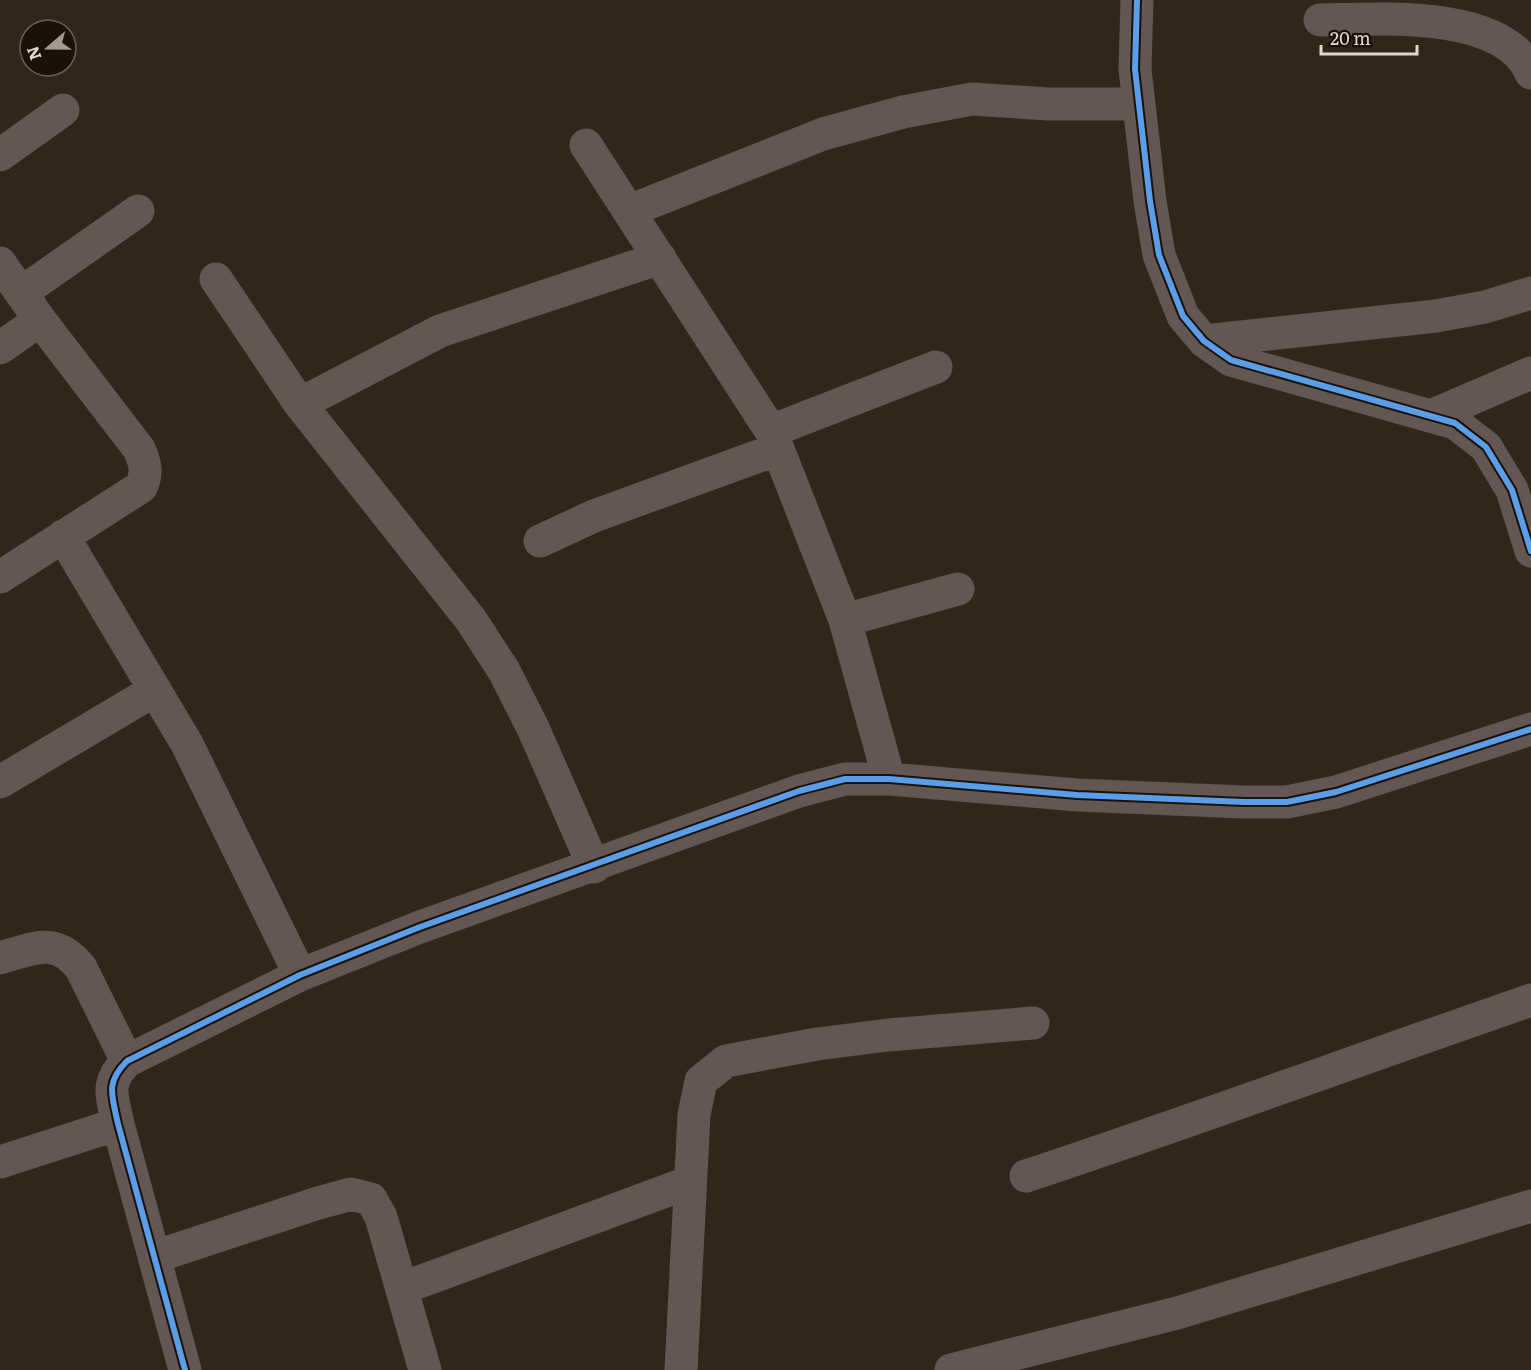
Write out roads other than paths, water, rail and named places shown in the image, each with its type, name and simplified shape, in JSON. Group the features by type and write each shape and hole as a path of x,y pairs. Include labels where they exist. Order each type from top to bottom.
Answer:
{"street":[{"path":"1137,0 1135,69 1150,201 1159,255 1183,316 1204,341 1231,360 1455,423 1486,447 1512,490 1531,551"},
{"path":"1320,20 1405,18 1443,22 1511,46 1527,63 1531,73"},
{"path":"629,211 823,134 903,112 972,99 1049,104 1139,104"},
{"path":"0,154 63,110"},
{"path":"586,146 660,258 774,440 845,620 889,778"},
{"path":"21,293 138,211"},
{"path":"300,404 440,331 660,258"},
{"path":"0,263 40,320 139,449 145,463 145,480 141,487 0,577"},
{"path":"216,279 300,404 471,620 499,663 533,728 594,867"},
{"path":"1204,341 1436,316 1485,307 1531,293"},
{"path":"0,348 40,320"},
{"path":"540,541 936,367"},
{"path":"1431,416 1531,373"},
{"path":"63,536 187,744 300,975"},
{"path":"845,620 958,589"},
{"path":"0,782 155,690"},
{"path":"185,1370 118,1124 111,1084 116,1072 127,1061 300,975 420,927 594,867 799,791 844,780 889,778 1077,795 1287,802 1335,792 1531,729"},
{"path":"0,958 50,946 70,954 81,968 127,1061"},
{"path":"1026,1176 1179,1125 1356,1060 1531,1000"},
{"path":"681,1370 694,1114 701,1081 726,1061 817,1044 888,1035 1032,1023"},
{"path":"0,1162 118,1124"},
{"path":"403,1288 690,1182"},
{"path":"154,1257 351,1194 371,1199 381,1216 425,1370"},
{"path":"972,1367 1177,1313 1531,1206"}]}
